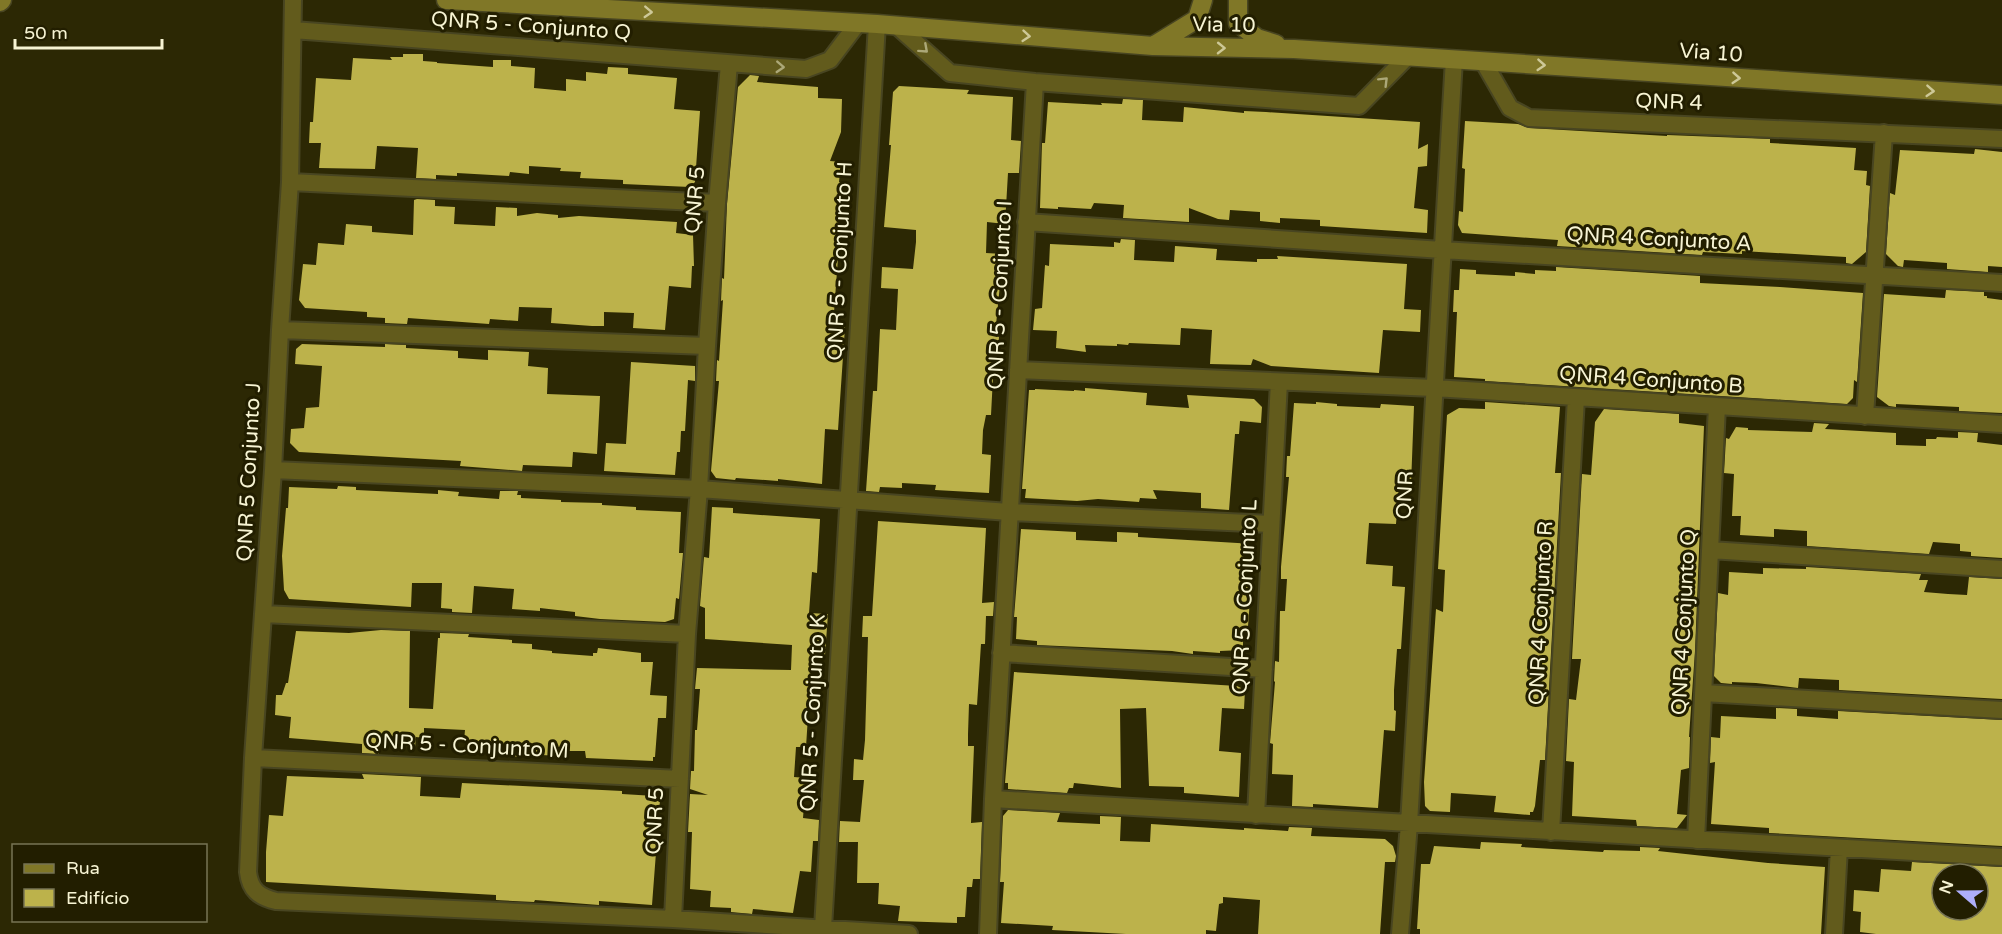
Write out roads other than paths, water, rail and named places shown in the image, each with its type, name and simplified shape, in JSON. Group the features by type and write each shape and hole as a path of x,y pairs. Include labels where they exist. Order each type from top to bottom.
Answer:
{"main road":[{"name":"Via 10","path":"446,0 877,24 1153,46 1294,49 2002,95"},
{"path":"1153,46 1197,19 1203,0"},
{"path":"1239,0 1238,24 1257,38 1294,49"}],"street":[{"path":"293,0 293,30"},
{"path":"729,64 806,69 830,60 858,23"},
{"name":"QNR 5 - Conjunto H","path":"849,501 877,24"},
{"path":"897,26 950,73 1035,82 1359,106 1408,56"},
{"name":"QNR 5 - Conjunto Q","path":"293,30 729,64"},
{"name":"QNR 5 Conjunto J","path":"293,30 290,182 253,758 249,883 262,898 276,901 674,919"},
{"name":"QNR","path":"1400,934 1409,824 1454,59"},
{"name":"QNR 4","path":"1483,61 1510,108 1529,118 2002,139"},
{"name":"QNR 5","path":"674,919 687,634 729,64"},
{"name":"QNR 5 - Conjunto I","path":"988,934 993,798 1035,82"},
{"path":"1865,416 1884,133"},
{"path":"290,182 717,203"},
{"name":"QNR 4 Conjunto A","path":"1026,222 1442,250 2002,283"},
{"path":"280,330 707,346"},
{"path":"1018,370 1434,388"},
{"name":"QNR 5 - Conjunto L","path":"1256,815 1279,382"},
{"name":"QNR 4 Conjunto B","path":"1434,388 2002,424"},
{"name":"QNR 4 Conjunto R","path":"1551,832 1576,398"},
{"name":"QNR 4 Conjunto Q","path":"1696,840 1717,406"},
{"path":"273,470 699,489 1009,512 1271,524"},
{"name":"QNR 5 - Conjunto K","path":"823,928 849,501"},
{"path":"1710,550 2002,568"},
{"path":"263,614 687,634"},
{"path":"1001,653 1264,669"},
{"path":"1703,693 2002,710"},
{"name":"QNR 5 - Conjunto M","path":"253,758 680,779"},
{"path":"993,798 2002,857"},
{"path":"1834,934 1839,848"},
{"path":"674,919 909,934"}]}
